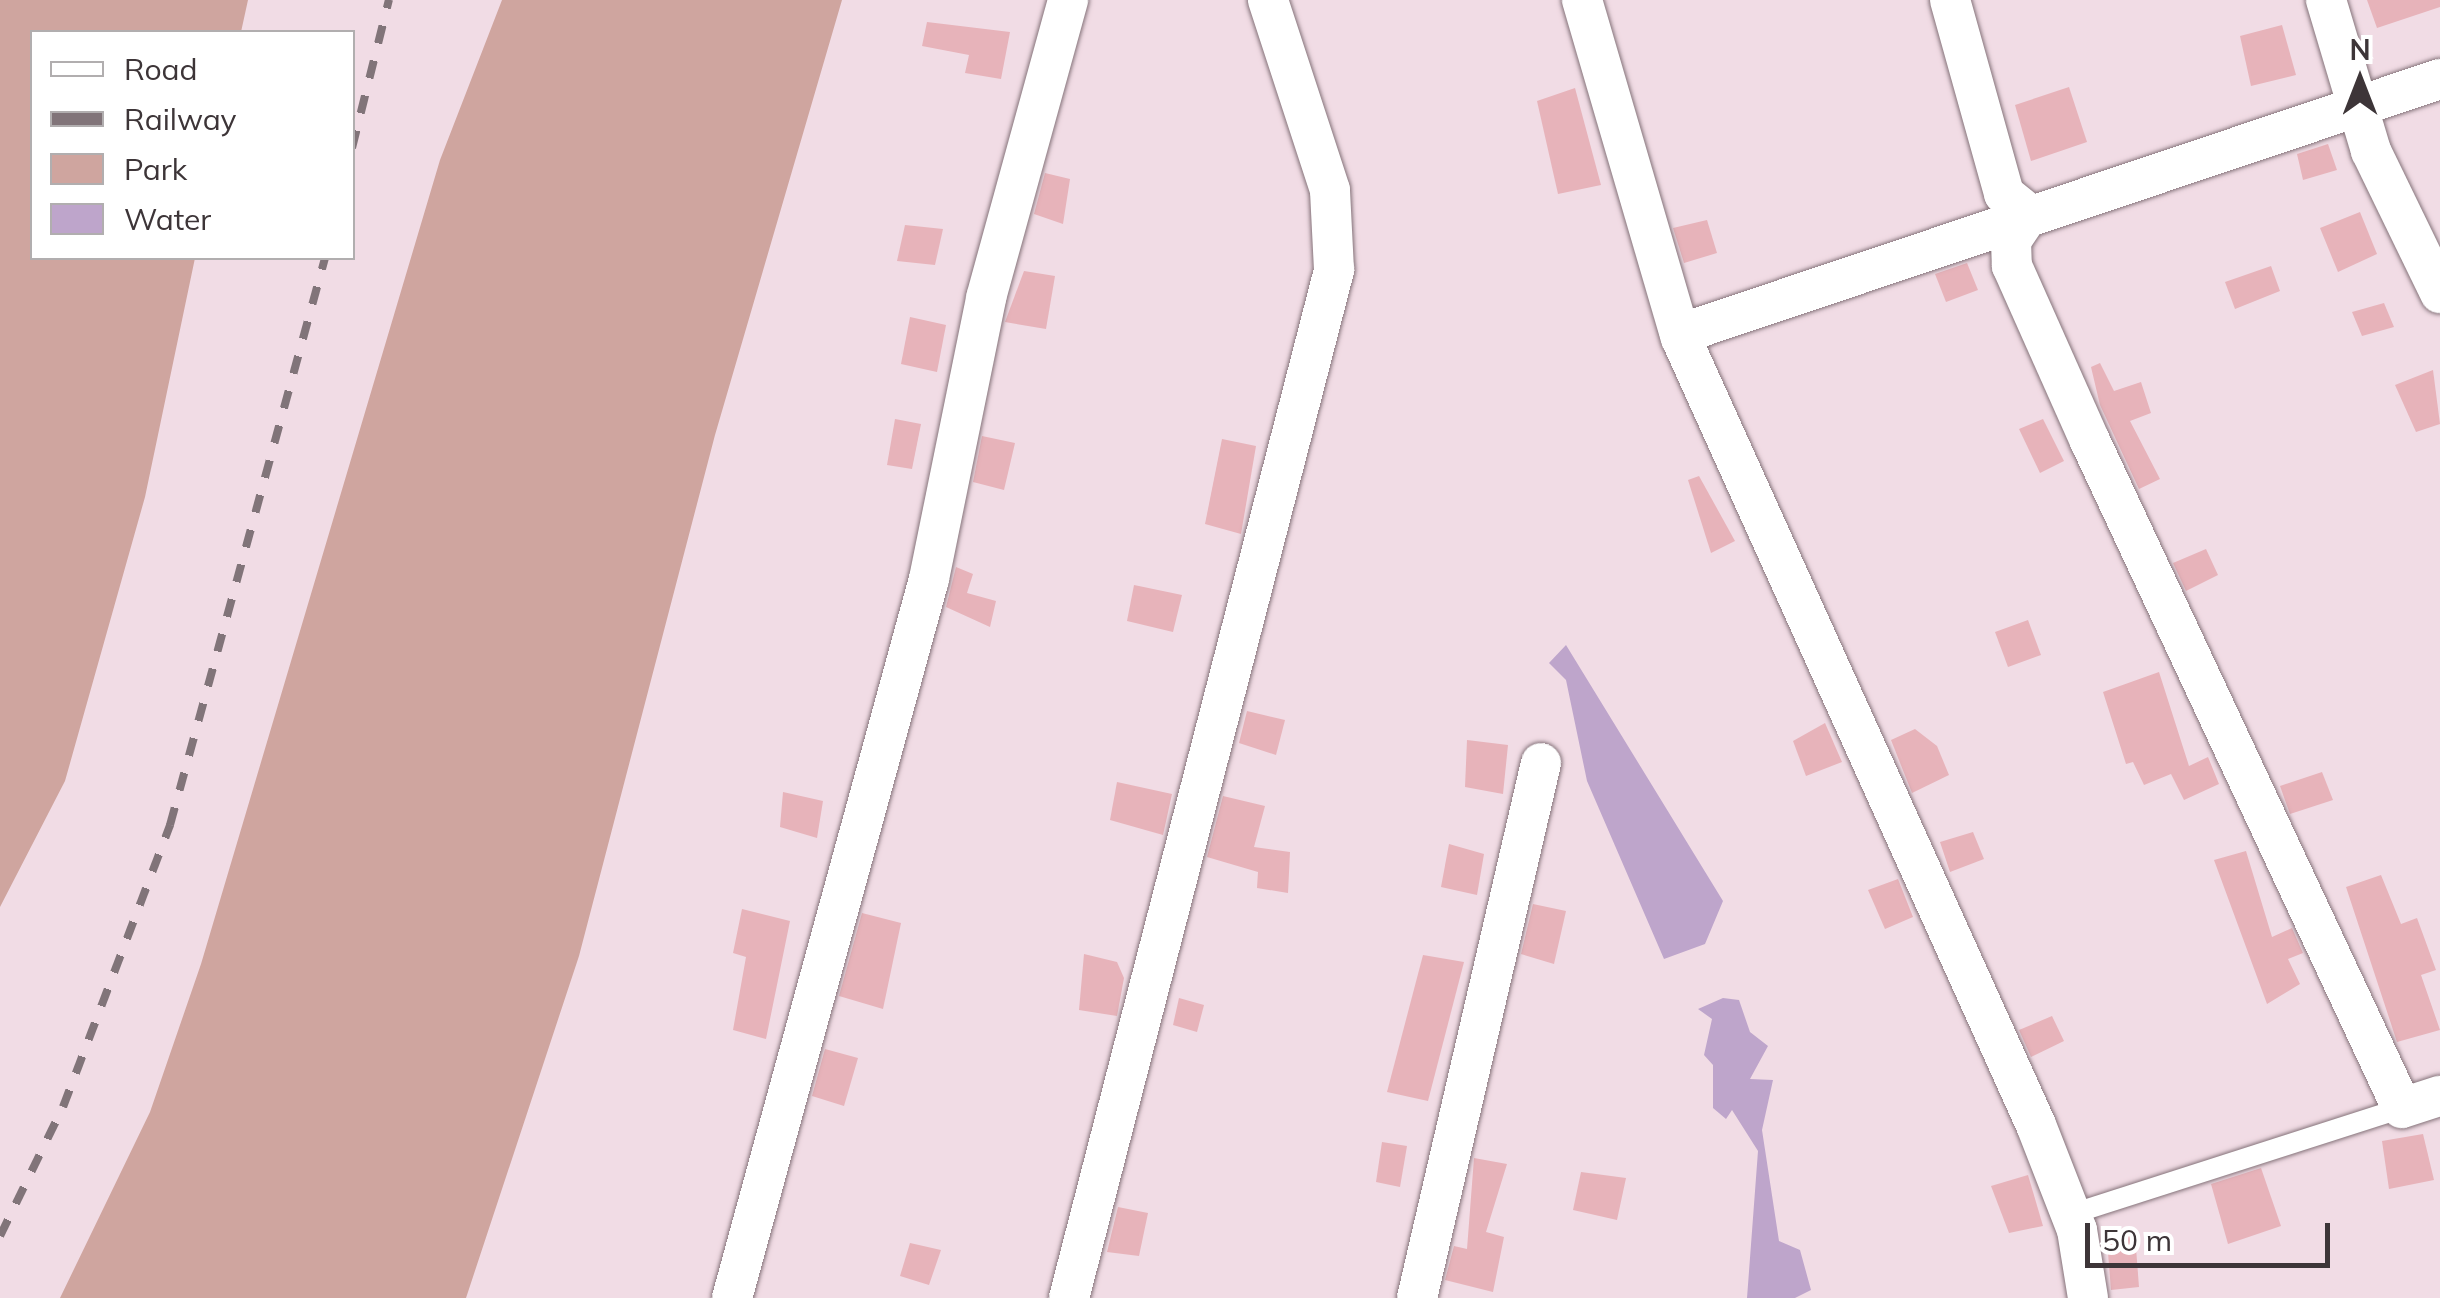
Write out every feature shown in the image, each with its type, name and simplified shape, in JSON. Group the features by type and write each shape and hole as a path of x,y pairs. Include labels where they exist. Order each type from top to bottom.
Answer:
{"street":[{"path":"732,1298 929,579 986,298 1068,0"},
{"path":"1070,1298 1334,270 1330,190 1268,0"},
{"path":"1582,0 1680,334 2072,1214 2088,1298"},
{"path":"1950,0 2004,194 2029,214"},
{"path":"2326,0 2356,106 2440,294"},
{"path":"1680,334 2440,79"},
{"path":"2029,214 2011,240 2021,290 2421,1102"},
{"path":"1417,1298 1541,763"}],"lane":[{"path":"2072,1214 2421,1102"}],"green space":[{"path":"0,0 248,0 241,30 30,30 30,260 195,260 145,497 65,781 0,907"},
{"path":"502,0 842,0 715,435 579,956 466,1298 60,1298 150,1112 201,964 440,160"}],"water":[{"path":"1566,645 1723,901 1705,944 1664,959 1587,781 1566,680 1549,663"},
{"path":"1723,998 1739,1000 1750,1032 1768,1046 1750,1079 1773,1080 1762,1130 1779,1241 1800,1250 1811,1290 1795,1298 1747,1298 1758,1151 1732,1110 1726,1119 1713,1108 1713,1065 1704,1055 1712,1019 1698,1009"}],"building":[{"path":"2367,0 2440,0 2440,7 2377,28"},
{"path":"927,22 1010,32 1001,79 965,73 969,55 922,46"},
{"path":"2282,25 2296,75 2251,86 2240,36"},
{"path":"2069,87 2087,142 2031,161 2015,105"},
{"path":"1575,88 1601,185 1558,194 1537,101"},
{"path":"2328,144 2337,170 2303,180 2297,154"},
{"path":"1045,173 1070,179 1063,224 1034,214"},
{"path":"2360,212 2377,254 2338,272 2320,228"},
{"path":"1707,220 1717,253 1684,263 1673,228"},
{"path":"905,225 943,229 935,265 897,261"},
{"path":"1967,263 1978,290 1946,302 1935,274"},
{"path":"2271,266 2280,291 2235,309 2225,282"},
{"path":"1024,271 1055,276 1046,329 1005,322"},
{"path":"2384,303 2394,327 2362,336 2352,312"},
{"path":"910,317 946,325 937,372 901,364"},
{"path":"2100,363 2114,391 2141,382 2151,413 2130,421 2160,479 2139,489 2100,405 2091,367"},
{"path":"2433,370 2440,424 2416,432 2395,385"},
{"path":"895,419 921,424 912,469 887,465"},
{"path":"2043,419 2064,461 2040,473 2019,429"},
{"path":"982,436 1015,443 1004,490 973,482"},
{"path":"1222,439 1256,446 1241,534 1205,524"},
{"path":"1699,476 1735,541 1711,553 1688,480"},
{"path":"2206,549 2218,575 2186,591 2173,563"},
{"path":"956,567 973,574 967,593 996,601 990,627 946,607"},
{"path":"1134,585 1182,595 1173,632 1127,621"},
{"path":"2028,620 2041,655 2008,667 1995,632"},
{"path":"2159,672 2189,766 2208,757 2219,784 2184,800 2171,774 2144,785 2133,762 2126,764 2103,692"},
{"path":"1247,711 1285,720 1276,755 1239,743"},
{"path":"1825,723 1842,762 1806,776 1793,741"},
{"path":"1915,729 1937,746 1949,775 1912,793 1891,740"},
{"path":"1467,740 1508,745 1503,794 1465,787"},
{"path":"2322,772 2333,800 2290,814 2280,786"},
{"path":"1117,782 1172,794 1163,835 1110,820"},
{"path":"783,792 823,801 817,838 780,827"},
{"path":"1223,796 1265,806 1254,847 1290,852 1288,893 1257,888 1258,872 1207,857"},
{"path":"1973,832 1984,859 1950,872 1940,842"},
{"path":"1449,844 1484,854 1477,895 1441,887"},
{"path":"2246,851 2272,937 2292,928 2303,953 2288,959 2300,984 2267,1004 2214,860"},
{"path":"2381,875 2401,924 2417,918 2436,970 2421,975 2440,1030 2397,1042 2346,887"},
{"path":"1898,879 1913,917 1885,929 1868,890"},
{"path":"1533,904 1566,911 1554,964 1521,954"},
{"path":"742,909 790,921 766,1039 733,1030 746,957 733,953"},
{"path":"862,913 901,923 883,1009 839,996"},
{"path":"1084,954 1117,962 1124,978 1117,1016 1079,1010"},
{"path":"1423,955 1464,962 1428,1101 1387,1092"},
{"path":"1179,998 1204,1005 1197,1032 1173,1025"},
{"path":"2052,1016 2064,1041 2031,1057 2019,1030"},
{"path":"825,1049 858,1058 844,1106 812,1096"},
{"path":"2423,1134 2434,1180 2389,1189 2382,1141"},
{"path":"1382,1142 1407,1146 1400,1187 1376,1182"},
{"path":"1474,1158 1507,1164 1486,1232 1504,1237 1493,1292 1445,1280 1454,1246 1467,1249"},
{"path":"2261,1168 2281,1226 2228,1244 2211,1184"},
{"path":"1581,1172 1626,1178 1617,1220 1573,1210"},
{"path":"2028,1175 2043,1226 2009,1233 1991,1186"},
{"path":"1118,1207 1148,1213 1139,1256 1107,1252"},
{"path":"2135,1235 2139,1287 2111,1290 2107,1240"},
{"path":"910,1243 941,1250 929,1285 900,1276"}],"railway":[{"path":"355,136 389,0"},
{"path":"0,1236 63,1107 170,825 324,260"}]}
